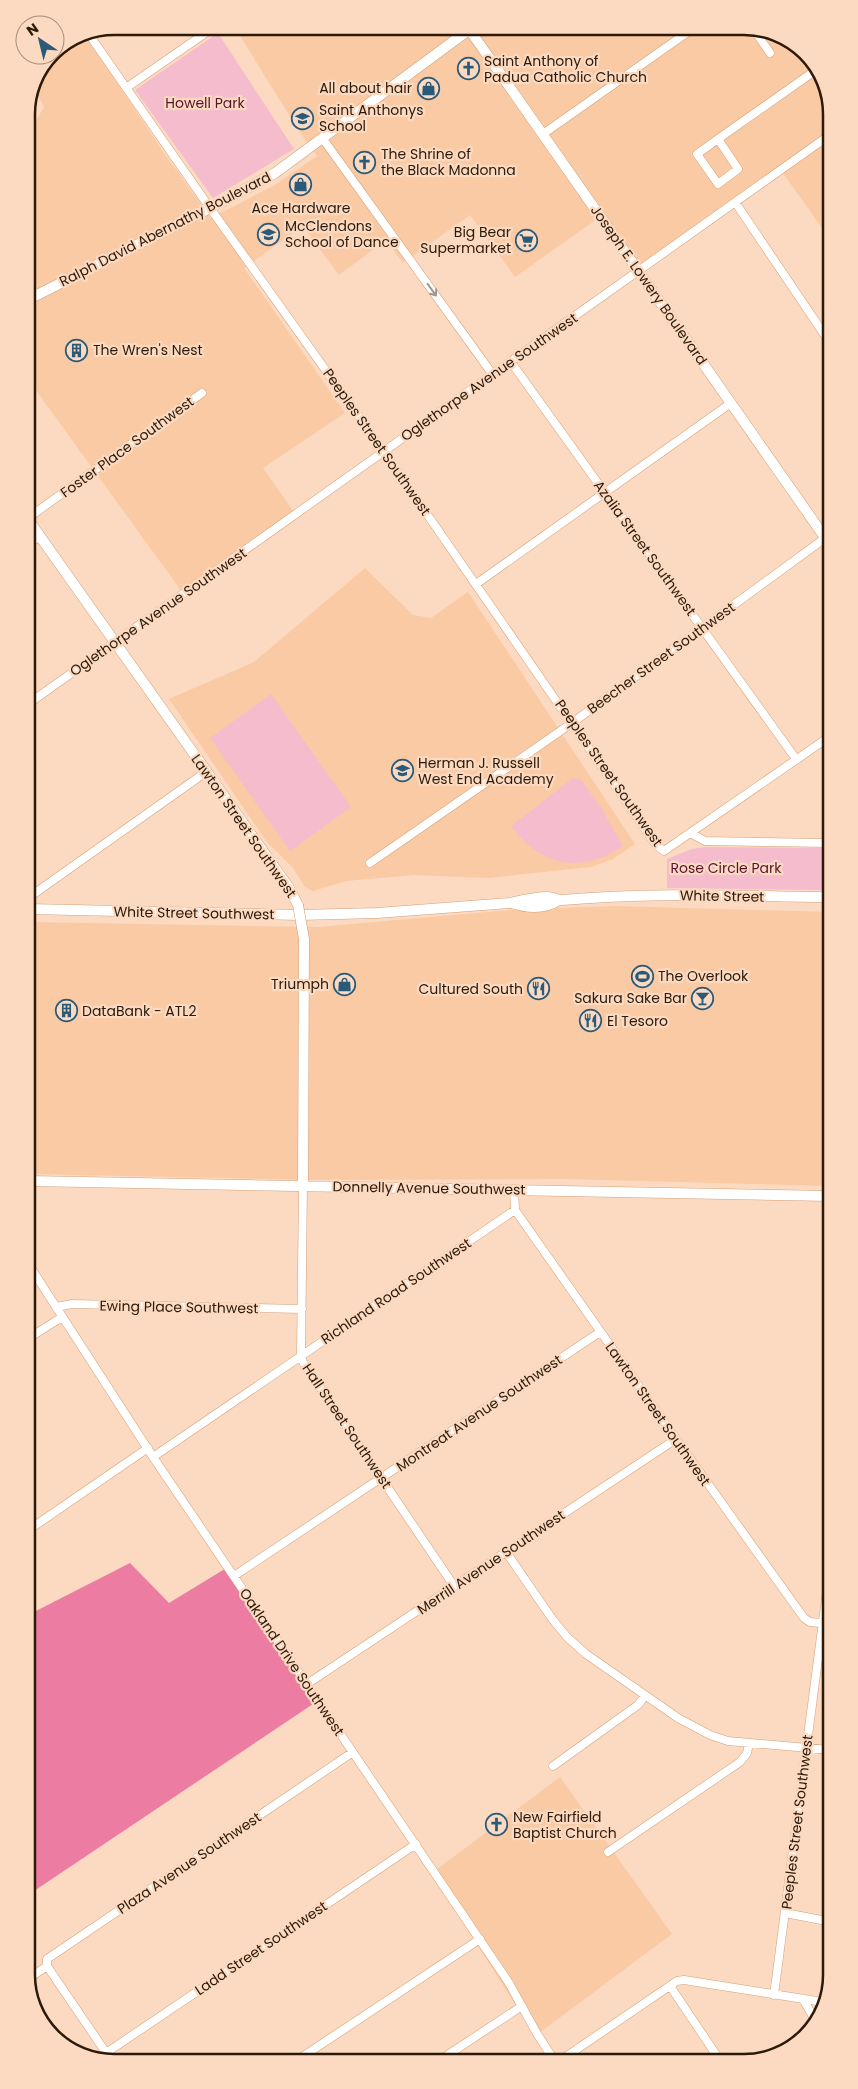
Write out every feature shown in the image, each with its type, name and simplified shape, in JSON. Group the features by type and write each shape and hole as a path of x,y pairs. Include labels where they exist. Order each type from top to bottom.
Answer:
{"street":[{"path":"126,88 202,35"},
{"name":"Ralph David Abernathy Boulevard","path":"35,296 210,208 275,173 462,35"},
{"name":"Joseph E. Lowery Boulevard","path":"474,35 823,532"},
{"path":"543,134 684,35"},
{"path":"759,37 770,52"},
{"name":"Peeples Street Southwest","path":"92,39 384,452 656,846 664,851 692,834"},
{"path":"718,139 738,169 718,184 697,154 718,139 812,73"},
{"path":"323,139 493,375"},
{"name":"Oglethorpe Avenue Southwest","path":"35,699 823,141"},
{"path":"735,202 823,333"},
{"name":"Azalia Street Southwest","path":"511,362 796,759"},
{"name":"Foster Place Southwest","path":"35,513 202,393"},
{"path":"476,584 731,403"},
{"name":"Lawton Street Southwest","path":"35,528 289,888 298,905 304,940 303,1186"},
{"path":"35,539 40,536"},
{"name":"Beecher Street Southwest","path":"370,863 572,723 823,541"},
{"path":"823,741 692,834 705,841 823,843"},
{"path":"35,893 206,772"},
{"name":"White Street","path":"615,896 823,898"},
{"name":"White Street Southwest","path":"35,909 300,916 377,913 510,903 525,907 551,905 559,900 615,896"},
{"name":"Donnelly Avenue Southwest","path":"35,1181 823,1196"},
{"name":"Hall Street Southwest","path":"303,1186 301,1355 303,1362 454,1586"},
{"path":"514,1190 515,1210"},
{"name":"Lawton Street Southwest","path":"515,1210 804,1618 810,1622 823,1623"},
{"name":"Richland Road Southwest","path":"154,1457 515,1210"},
{"name":"Oakland Drive Southwest","path":"35,1274 154,1457 480,1939 509,1983 550,2054"},
{"name":"Ewing Place Southwest","path":"56,1307 72,1304 302,1310"},
{"path":"35,1334 62,1317"},
{"name":"Montreat Avenue Southwest","path":"234,1576 600,1332"},
{"name":"Merrill Avenue Southwest","path":"307,1684 676,1439"},
{"path":"35,1526 148,1448"},
{"path":"506,1552 567,1637 586,1654 678,1718 710,1735 728,1741 823,1749"},
{"name":"Peeples Street Southwest","path":"774,1995 806,1748 823,1647"},
{"path":"553,1766 638,1705 645,1696"},
{"path":"608,1852 740,1762 746,1753 749,1743"},
{"name":"Plaza Avenue Southwest","path":"35,1974 47,1966 47,1959 353,1752"},
{"name":"Ladd Street Southwest","path":"106,2053 416,1844"},
{"path":"785,1913 823,1920"},
{"path":"307,2054 480,1939"},
{"path":"47,1966 106,2053"},
{"path":"570,2054 678,1981 684,1980 819,2001"},
{"path":"670,1986 716,2054"},
{"path":"803,1999 812,2015"},
{"path":"449,2054 522,2006"}],"shaded area":[{"path":"239,35 749,35 774,41 792,51 810,70 819,88 823,114 823,229 782,172 635,275 597,219 515,277 470,215 403,263 386,240 339,275 303,226 244,268 345,413 263,468 298,518 185,596 35,389 35,122 44,107 38,93 43,79 51,66 65,65 65,52 88,40 164,153 211,218 273,186 317,156 297,128"},
{"name":"Herman J. Russell West End Academy","path":"365,568 413,615 431,618 468,592 635,844 613,859 591,867 488,878 414,875 346,881 313,891 305,887 293,868 267,842 169,699 254,662"},
{"path":"616,906 823,912 823,1186 565,1179 313,1180 35,1174 35,922 318,927 510,910"},
{"path":"130,1563 169,1603 228,1567 316,1702 35,1890 35,1611"},
{"path":"560,1777 672,1934 535,2036 432,1873"}],"green space":[{"name":"Howell Park","path":"215,35 219,35 294,149 213,198 135,90"},
{"path":"271,694 351,807 290,851 210,738"},
{"path":"573,778 581,780 600,806 623,846 592,861 562,862 548,858 523,840 511,826"},
{"name":"Rose Circle Park","path":"706,847 823,848 823,890 667,888 667,859 692,849"}],"place":[{"name":"Saint Anthony of Padua Catholic Church","path":"468,69"},
{"name":"All about hair","path":"428,88"},
{"name":"Saint Anthonys School","path":"303,118"},
{"name":"The Shrine of the Black Madonna","path":"365,162"},
{"name":"Ace Hardware","path":"301,185"},
{"name":"McClendons School of Dance","path":"269,234"},
{"name":"Big Bear Supermarket","path":"527,240"},
{"name":"The Wren's Nest","path":"77,350"},
{"name":"Herman J. Russell West End Academy","path":"402,771"},
{"name":"The Overlook","path":"642,976"},
{"name":"Triumph","path":"345,984"},
{"name":"Cultured South","path":"539,989"},
{"name":"Sakura Sake Bar","path":"703,998"},
{"name":"DataBank - ATL2","path":"66,1011"},
{"name":"El Tesoro","path":"591,1021"},
{"name":"New Fairfield Baptist Church","path":"497,1825"}]}
